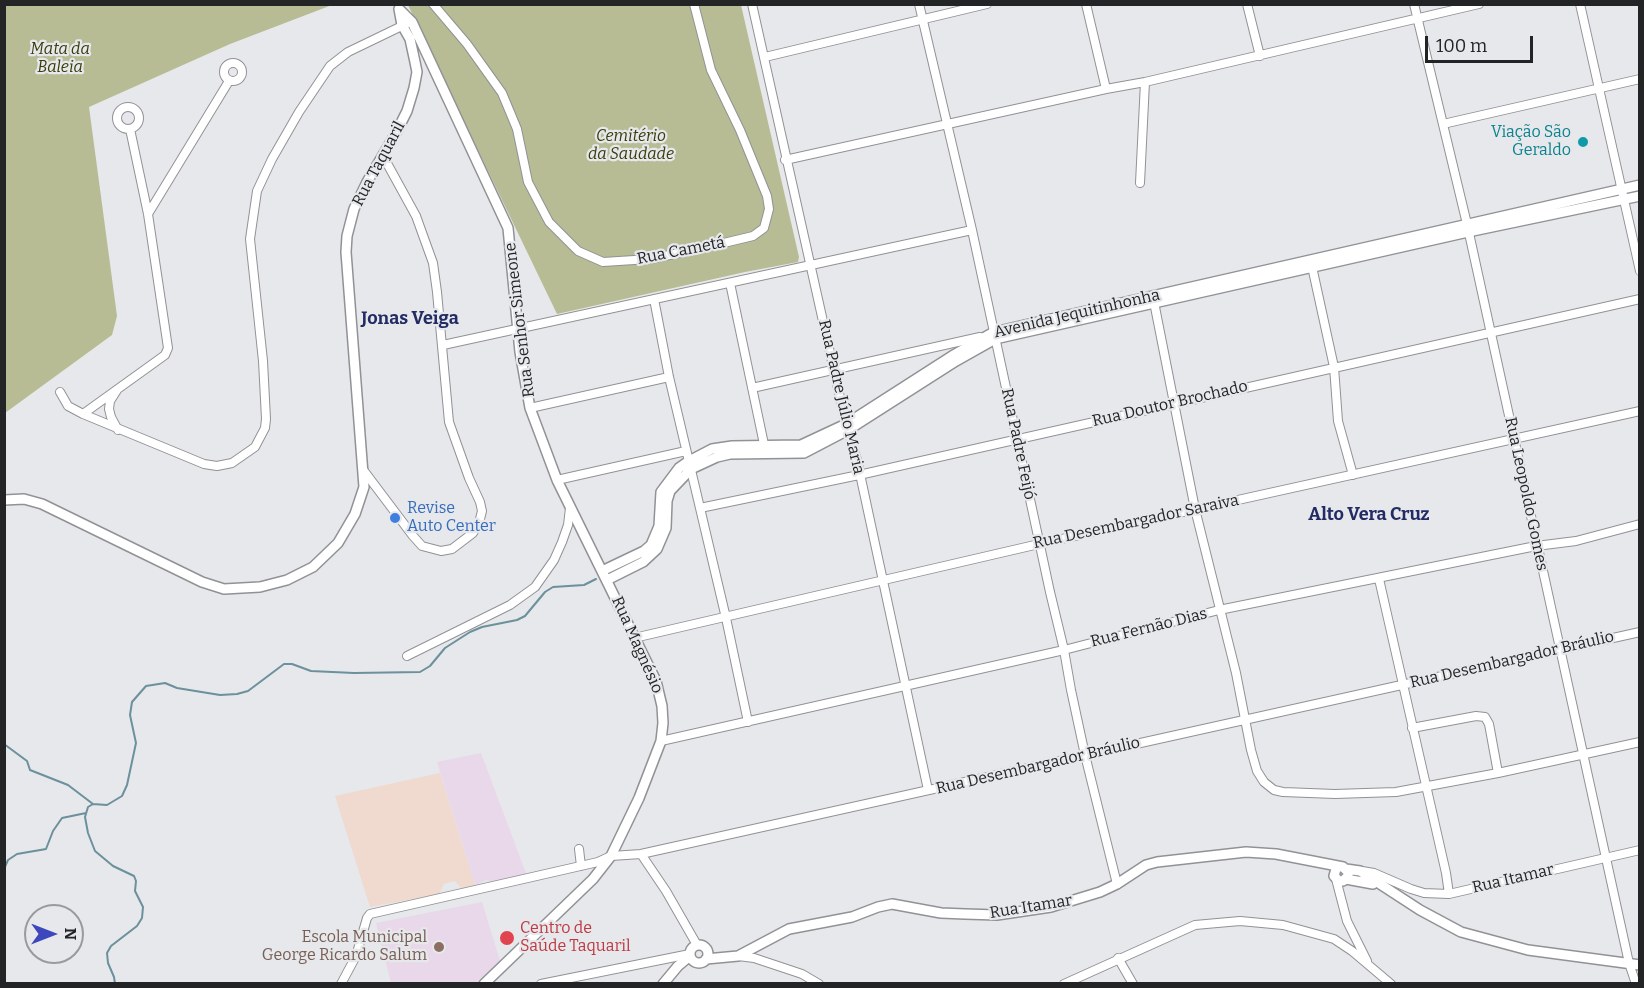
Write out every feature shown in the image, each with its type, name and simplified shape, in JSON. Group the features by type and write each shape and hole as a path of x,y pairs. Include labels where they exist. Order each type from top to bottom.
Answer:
{"street":[{"name":"Rua Cametá","path":"434,4 502,93 517,129 528,182 549,222 578,251 603,262 650,259 702,249 753,236 764,228 769,209 767,196 740,130 711,70 694,4"},
{"name":"Rua Padre Júlio Maria","path":"752,4 785,160 883,579 928,790"},
{"name":"Rua Padre Feijó","path":"919,4 972,230 992,336 1064,650 1085,755 1117,884"},
{"path":"765,57 987,4"},
{"path":"1086,4 1106,89"},
{"path":"1247,4 1260,56"},
{"name":"Rua Leopoldo Gomes","path":"1414,4 1467,228 1629,963 1636,984"},
{"path":"785,160 1145,82 1479,4"},
{"path":"1580,4 1640,271"},
{"name":"Rua Taquaril","path":"4,500 24,499 42,504 202,582 224,589 247,589 274,585 287,580 313,567 338,543 355,514 364,487 346,252 347,236 354,209 407,111 417,72 407,23 398,7"},
{"path":"60,392 68,406 82,414 210,466 232,463 255,447 265,428 266,419 263,361 251,259 251,228 257,191 299,112 330,66 348,52 407,23"},
{"name":"Rua Senhor Simeone","path":"407,23 508,228 518,330 530,408 557,480 602,571"},
{"path":"1443,124 1640,80"},
{"path":"148,214 229,81"},
{"path":"1140,183 1145,82"},
{"path":"82,414 165,354 168,348 148,214 130,129"},
{"path":"364,471 413,536 422,546 431,550 446,550 463,542 473,533 479,522 482,512 480,502 449,422 434,271 416,216 383,156"},
{"name":"Avenida Jequitinhonha","path":"607,580 643,562 657,549 666,528 667,501 670,491 690,465 712,449 732,446 765,449 801,445 847,427 992,336 1467,228 1640,185"},
{"name":"Avenida Jequitinhonha","path":"1467,228 1640,196"},
{"path":"443,345 972,230"},
{"path":"1312,264 1334,367 1338,421 1353,475"},
{"name":"Avenida Jequitinhonha","path":"992,336 1154,302 1259,276"},
{"path":"730,283 765,449"},
{"path":"654,299 669,377 748,722"},
{"name":"Rua Doutor Brochado","path":"700,508 859,475 1640,299"},
{"path":"1154,302 1195,509 1236,673 1257,771 1264,782 1274,790 1283,792 1335,794 1396,792 1498,773 1640,742"},
{"path":"752,388 992,336"},
{"path":"945,346 954,359"},
{"path":"530,408 669,377"},
{"path":"118,430 109,409 110,401 119,387"},
{"name":"Rua Desembargador Saraiva","path":"634,638 883,579 1640,411"},
{"path":"557,480 686,451"},
{"name":"Avenida Jequitinhonha","path":"602,571 640,554 651,544 659,526 661,492 679,468 690,465"},
{"path":"407,656 510,605 535,587 554,560 562,543 570,508"},
{"name":"Rua Fernão Dias","path":"661,741 907,687 1219,610 1536,546 1596,537 1640,524"},
{"name":"Rua Magnésio","path":"602,571 659,689 663,723 661,741 639,798 611,856"},
{"path":"1379,579 1449,894"},
{"name":"Rua Desembargador Bráulio","path":"341,984 356,956 370,914 598,862 611,856 641,854 1640,632"},
{"path":"1412,728 1476,716 1485,717 1489,724 1498,773"},
{"path":"579,849 581,866"},
{"name":"Rua Itamar","path":"742,954 789,929 852,917 892,904 941,913 997,915 1051,907 1082,899 1117,884 1146,865 1157,862 1246,852 1316,860 1343,868 1374,873 1424,893 1449,894 1640,850"},
{"path":"641,854 666,891 697,945"},
{"path":"484,984 593,879 611,856"},
{"path":"1316,860 1340,879 1379,885 1378,880 1387,878"},
{"path":"1343,868 1336,868 1340,879 1340,898 1347,921 1369,964"},
{"name":"Rua Itamar","path":"1360,871 1420,910 1461,932 1527,950 1640,965"},
{"path":"1064,984 1195,925 1240,921 1283,925 1334,939 1369,964 1391,984"},
{"path":"663,984 678,966 691,957 692,948 697,945 704,946 707,956"},
{"path":"541,984 691,957 700,963 707,956 715,954 742,954 802,974 819,984"},
{"path":"1118,958 1133,984"}],"shaded area":[{"path":"481,753 527,876 493,883 487,880 475,885 437,762"},
{"path":"440,773 475,885 462,889 455,881 444,884 439,894 370,907 335,796"},
{"name":"Escola Municipal George Ricardo Salum","path":"482,902 500,961 476,983 391,983 376,923"}],"green space":[{"name":"Mata da Baleia","path":"5,4 332,5 230,44 89,107 117,316 112,335 5,413"},
{"name":"Cemitério da Saudade","path":"408,5 741,5 799,257 798,262 557,314"}],"waterway":[{"path":"4,744 27,761 30,770 68,785 93,804 107,805 122,796 127,785 136,743 130,715 132,702 146,686 165,683 177,688 220,695 237,694 248,691 284,664 292,664 311,671 420,672 430,666 445,648 470,632 525,616 545,592 553,587 584,585 596,579"},
{"path":"93,804 88,807 85,817 95,851 113,866 134,876 135,891 143,907 142,918 137,926 111,946 107,953 115,984"},
{"path":"4,869 8,860 17,854 46,849 53,831 62,818 86,813"}],"place":[{"name":"Viação São Geraldo","path":"1583,142"},
{"name":"Revise Auto Center","path":"395,518"},
{"name":"Centro de Saúde Taquaril","path":"507,938"},
{"name":"Escola Municipal George Ricardo Salum","path":"439,947"}],"district":[{"name":"Jonas Veiga","path":"410,319"},
{"name":"Alto Vera Cruz","path":"1369,515"}]}
